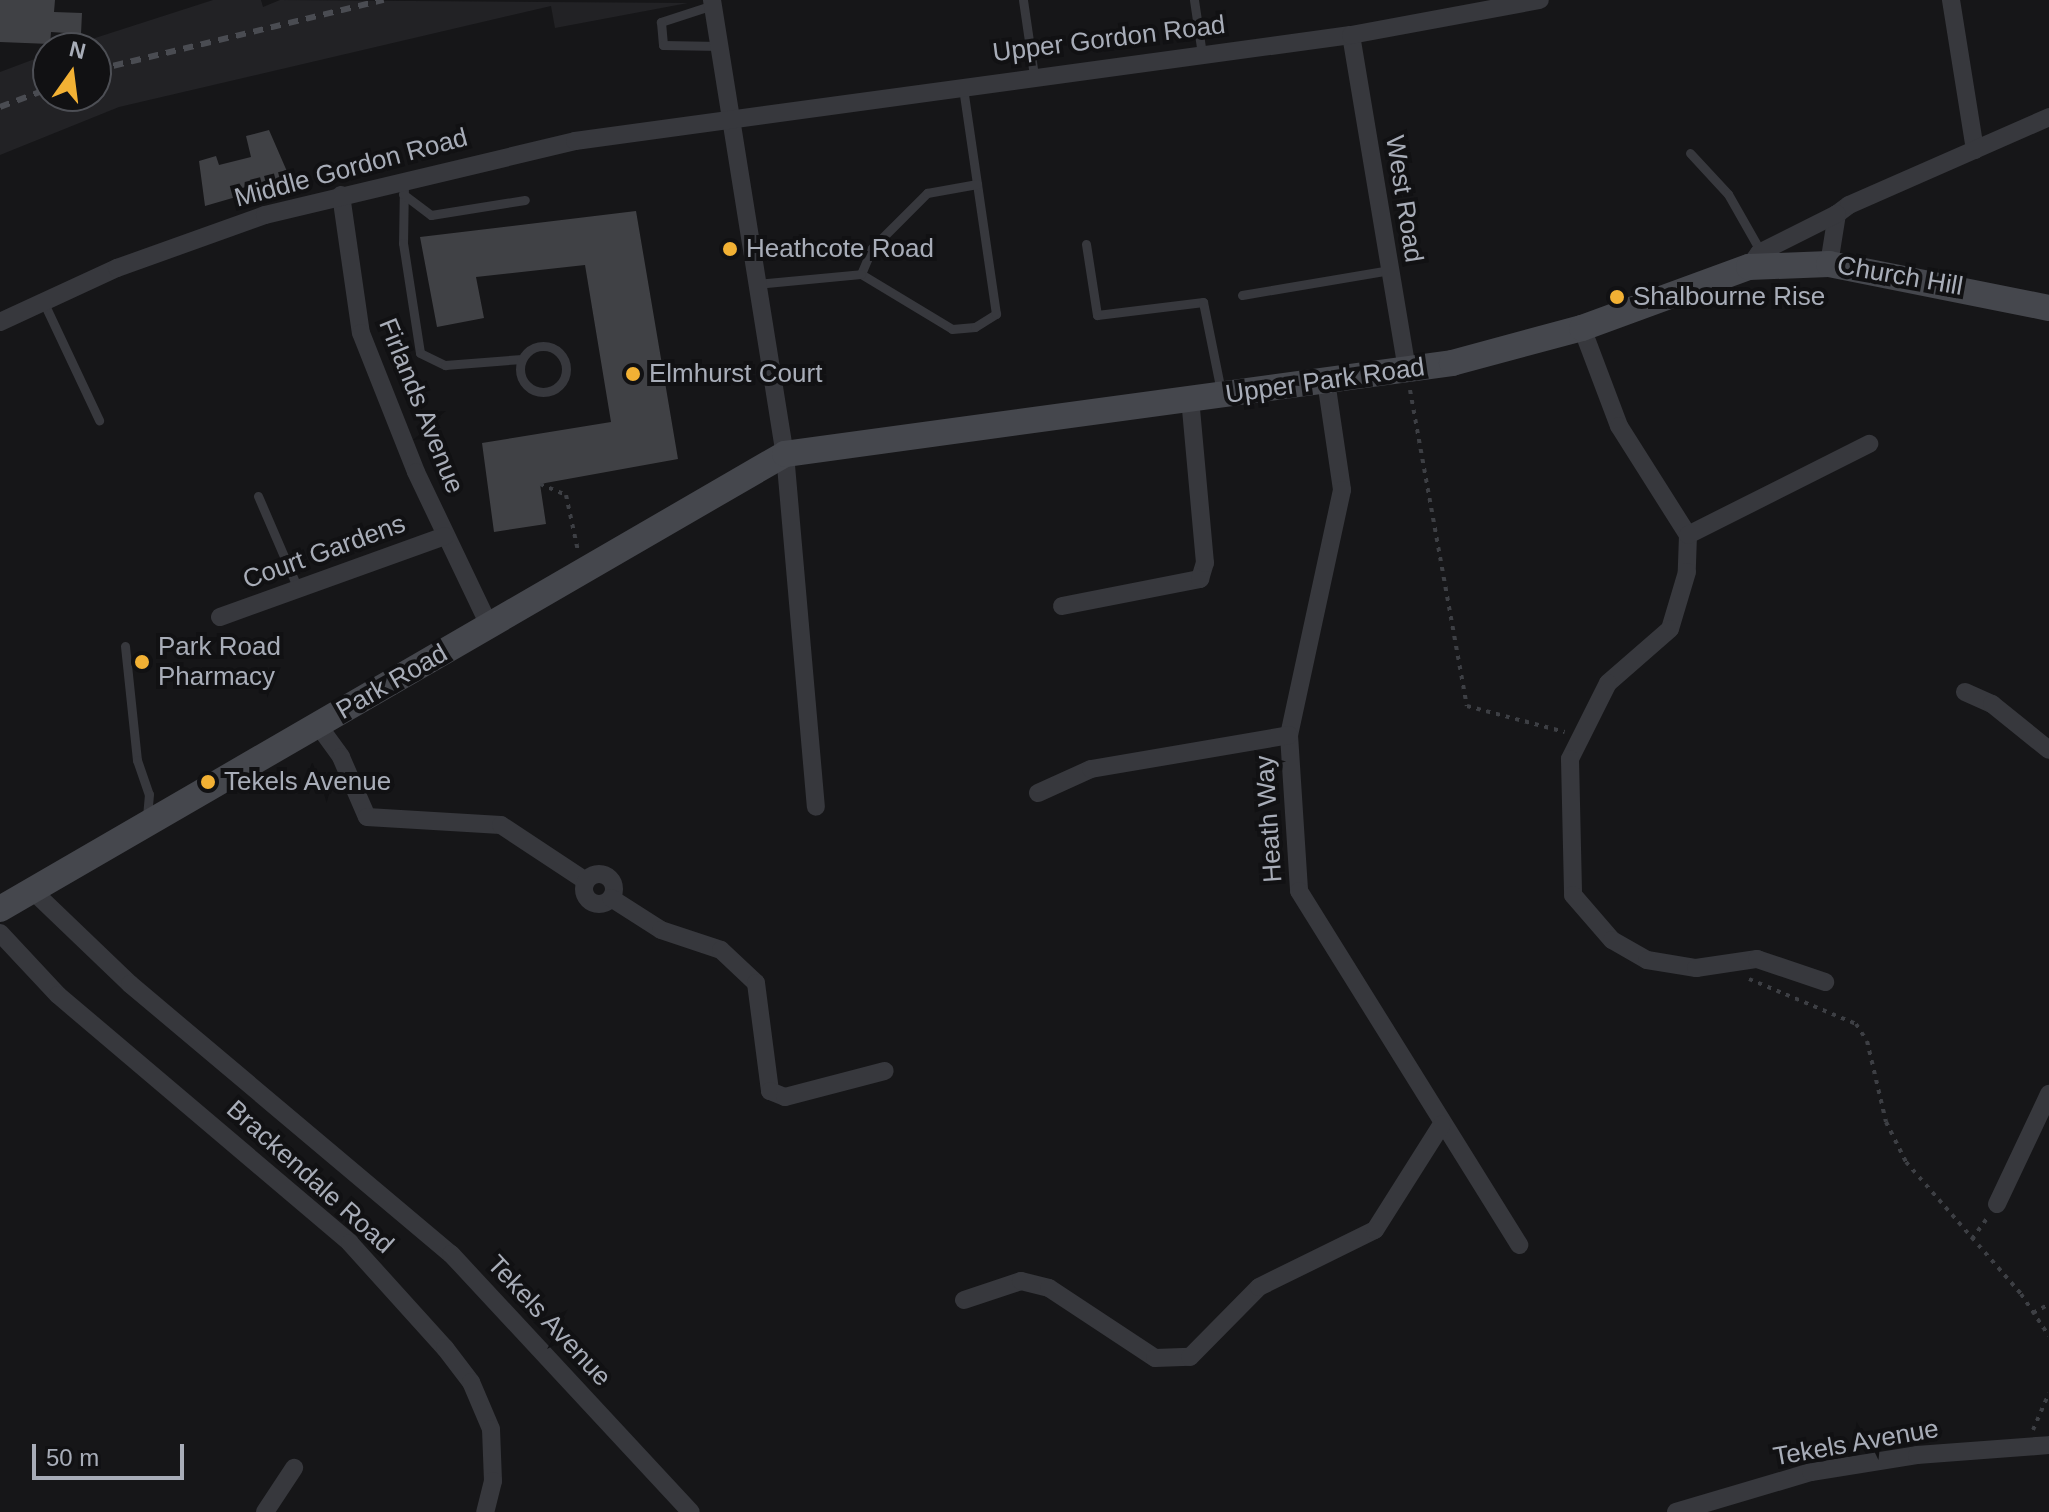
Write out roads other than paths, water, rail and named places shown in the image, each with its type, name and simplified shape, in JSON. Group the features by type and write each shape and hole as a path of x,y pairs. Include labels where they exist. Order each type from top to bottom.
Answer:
{"street":[{"name":"Upper Gordon Road","path":"731,119 963,84 1351,35 1540,0"},
{"path":"1951,0 1975,150"},
{"path":"713,2 754,284 785,454 816,807"},
{"name":"West Road","path":"1351,35 1407,371"},
{"name":"Upper Park Road","path":"785,454 1407,371 1582,328 1755,260 1837,214 2049,117"},
{"name":"Middle Gordon Road","path":"0,322 185,242 341,195 404,186 575,141 731,119"},
{"name":"Firlands Avenue","path":"341,195 361,333 445,536 489,625"},
{"path":"1829,264 1837,214"},
{"name":"Church Hill","path":"1755,260 1829,264 2049,308"},
{"path":"1582,328 1619,426 1688,535 1687,572 1670,629 1608,683 1570,759 1567,831 1573,895 1612,940 1647,960 1696,968 1757,959 1825,982"},
{"name":"Heath Way","path":"1326,381 1342,490 1289,735 1299,891 1519,1245"},
{"path":"1062,606 1200,579 1205,563 1190,399"},
{"path":"1688,535 1869,444"},
{"name":"Park Road","path":"0,909 785,454"},
{"name":"Court Gardens","path":"220,617 445,536"},
{"path":"1965,692 2004,713 2049,750"},
{"path":"318,725 341,757 367,817 501,825 586,881 588,900 598,905 611,898 661,930 721,950 756,983 770,1091 785,1097 885,1071"},
{"path":"1038,793 1091,769 1289,735"},
{"name":"Tekels Avenue","path":"34,892 130,984 451,1254 691,1512"},
{"name":"Brackendale Road","path":"0,933 58,995 350,1243 445,1348 471,1382 491,1429 493,1481 485,1512"},
{"path":"1997,1204 2049,1095"},
{"path":"964,1300 1021,1281 1049,1288 1155,1358 1190,1357 1259,1287 1375,1230 1442,1124"},
{"name":"Tekels Avenue","path":"1676,1512 1811,1472 2049,1445"},
{"path":"265,1512 294,1468"}],"lane":[{"path":"1023,0 1034,75"},
{"path":"1194,0 1202,54"},
{"path":"713,2 661,22 663,45 720,46"},
{"path":"754,284 861,274 952,329 991,321 996,314 963,84"},
{"path":"1690,153 1728,194 1755,260"},
{"path":"861,274 872,248 927,193 977,184"},
{"path":"404,186 431,215 525,200"},
{"path":"404,186 403,243 420,353 445,365 522,359 532,348 547,345 561,353 566,374 558,387 536,391 521,374 522,359"},
{"path":"1086,244 1097,315 1203,302 1221,395"},
{"path":"1242,295 1390,270"},
{"path":"43,301 99,420"},
{"path":"258,496 298,589"},
{"path":"125,646 137,760 149,794 146,826"},
{"path":"149,794 173,811"}],"railway":[{"path":"112,66 384,0"},
{"path":"0,107 32,95"}],"place":[{"name":"Heathcote Road","path":"730,249"},
{"name":"Shalbourne Rise","path":"1617,297"},
{"name":"Elmhurst Court","path":"633,374"},
{"name":"Park Road Pharmacy","path":"142,662"},
{"name":"Tekels Avenue","path":"208,782"}]}
